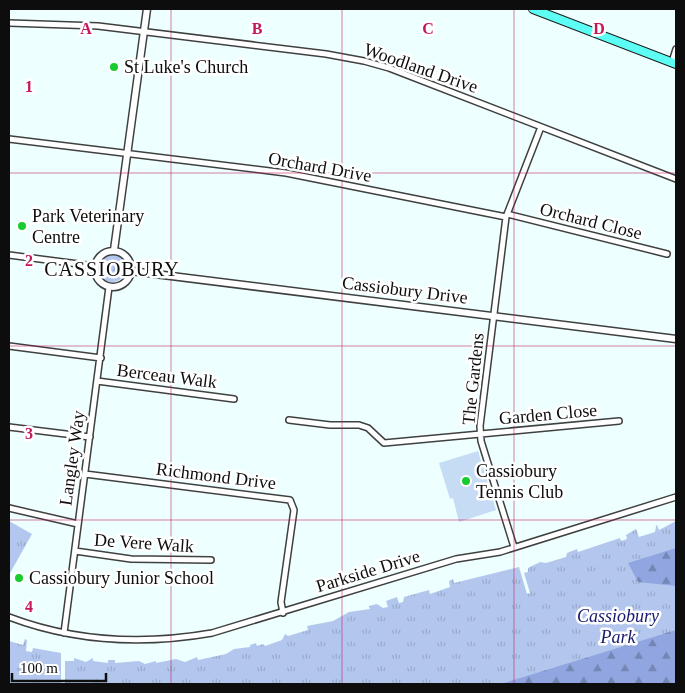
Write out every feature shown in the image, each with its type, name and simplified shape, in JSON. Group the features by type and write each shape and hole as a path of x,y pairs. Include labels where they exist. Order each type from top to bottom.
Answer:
{"main road":[{"path":"533,9 674,63"}],"street":[{"path":"114,250 148,9"},
{"name":"Woodland Drive","path":"9,22 80,24 144,31 364,61 676,179"},
{"path":"674,63 676,49"},
{"name":"The Gardens","path":"514,547 480,434 507,216 541,127"},
{"name":"Orchard Drive","path":"9,139 286,173 507,216"},
{"name":"Orchard Close","path":"507,216 668,254"},
{"path":"114,250 125,255 131,271 129,277 121,285 109,286 96,277 94,266 103,253 114,250"},
{"path":"9,255 94,266"},
{"name":"Cassiobury Drive","path":"131,271 676,339"},
{"name":"Langley Way","path":"64,633 109,286"},
{"path":"9,346 101,358"},
{"name":"Berceau Walk","path":"97,382 234,398"},
{"name":"Garden Close","path":"289,420 330,425 359,425 368,428 384,442 619,421"},
{"path":"9,426 90,437"},
{"name":"Richmond Drive","path":"85,474 290,500 294,510 281,602 283,613"},
{"name":"Parkside Drive","path":"9,617 64,633 117,640 170,639 212,633 456,559 494,553 676,497"},
{"path":"9,508 78,524"},
{"name":"De Vere Walk","path":"75,552 131,558 211,560"}],"green space":[{"path":"112,254 122,258 126,268 122,278 112,282 102,278 98,268 102,258"},
{"path":"9,521 32,534 9,575"},
{"name":"Cassiobury Park","path":"676,521 676,684 65,684 65,661 74,661 74,658 86,662 93,658 93,661 108,663 108,660 115,660 115,663 139,661 145,664 176,659 185,662 197,657 198,660 226,654 234,649 250,647 250,645 256,643 257,646 263,644 265,646 282,640 285,634 288,636 308,630 307,626 333,621 349,612 370,609 369,606 377,604 383,608 388,607 386,601 397,597 399,603 403,602 404,597 429,590 430,594 450,587 449,581 453,579 454,583 519,567 527,594 530,593 524,573 528,572 528,568 540,562 546,563 566,557 567,553 577,549 578,552 620,538 621,541 627,539 626,535 636,529 639,537 655,532 657,525 659,530"},
{"path":"676,548 676,586 638,582 628,563"},
{"path":"676,630 676,684 501,684"},
{"path":"25,639 27,640 26,651 32,652 33,648 61,653 61,684 9,684 9,641 23,645"}],"shaded area":[{"name":"Cassiobury Tennis Club","path":"478,451 496,510 459,522 453,498 450,499 439,463"}],"place":[{"name":"St Luke's Church","path":"114,67"},
{"name":"Park Veterinary Centre","path":"22,226"},
{"name":"Cassiobury Tennis Club","path":"466,481"},
{"name":"Cassiobury Junior School","path":"19,578"}],"district":[{"name":"CASSIOBURY","path":"112,269"}]}
